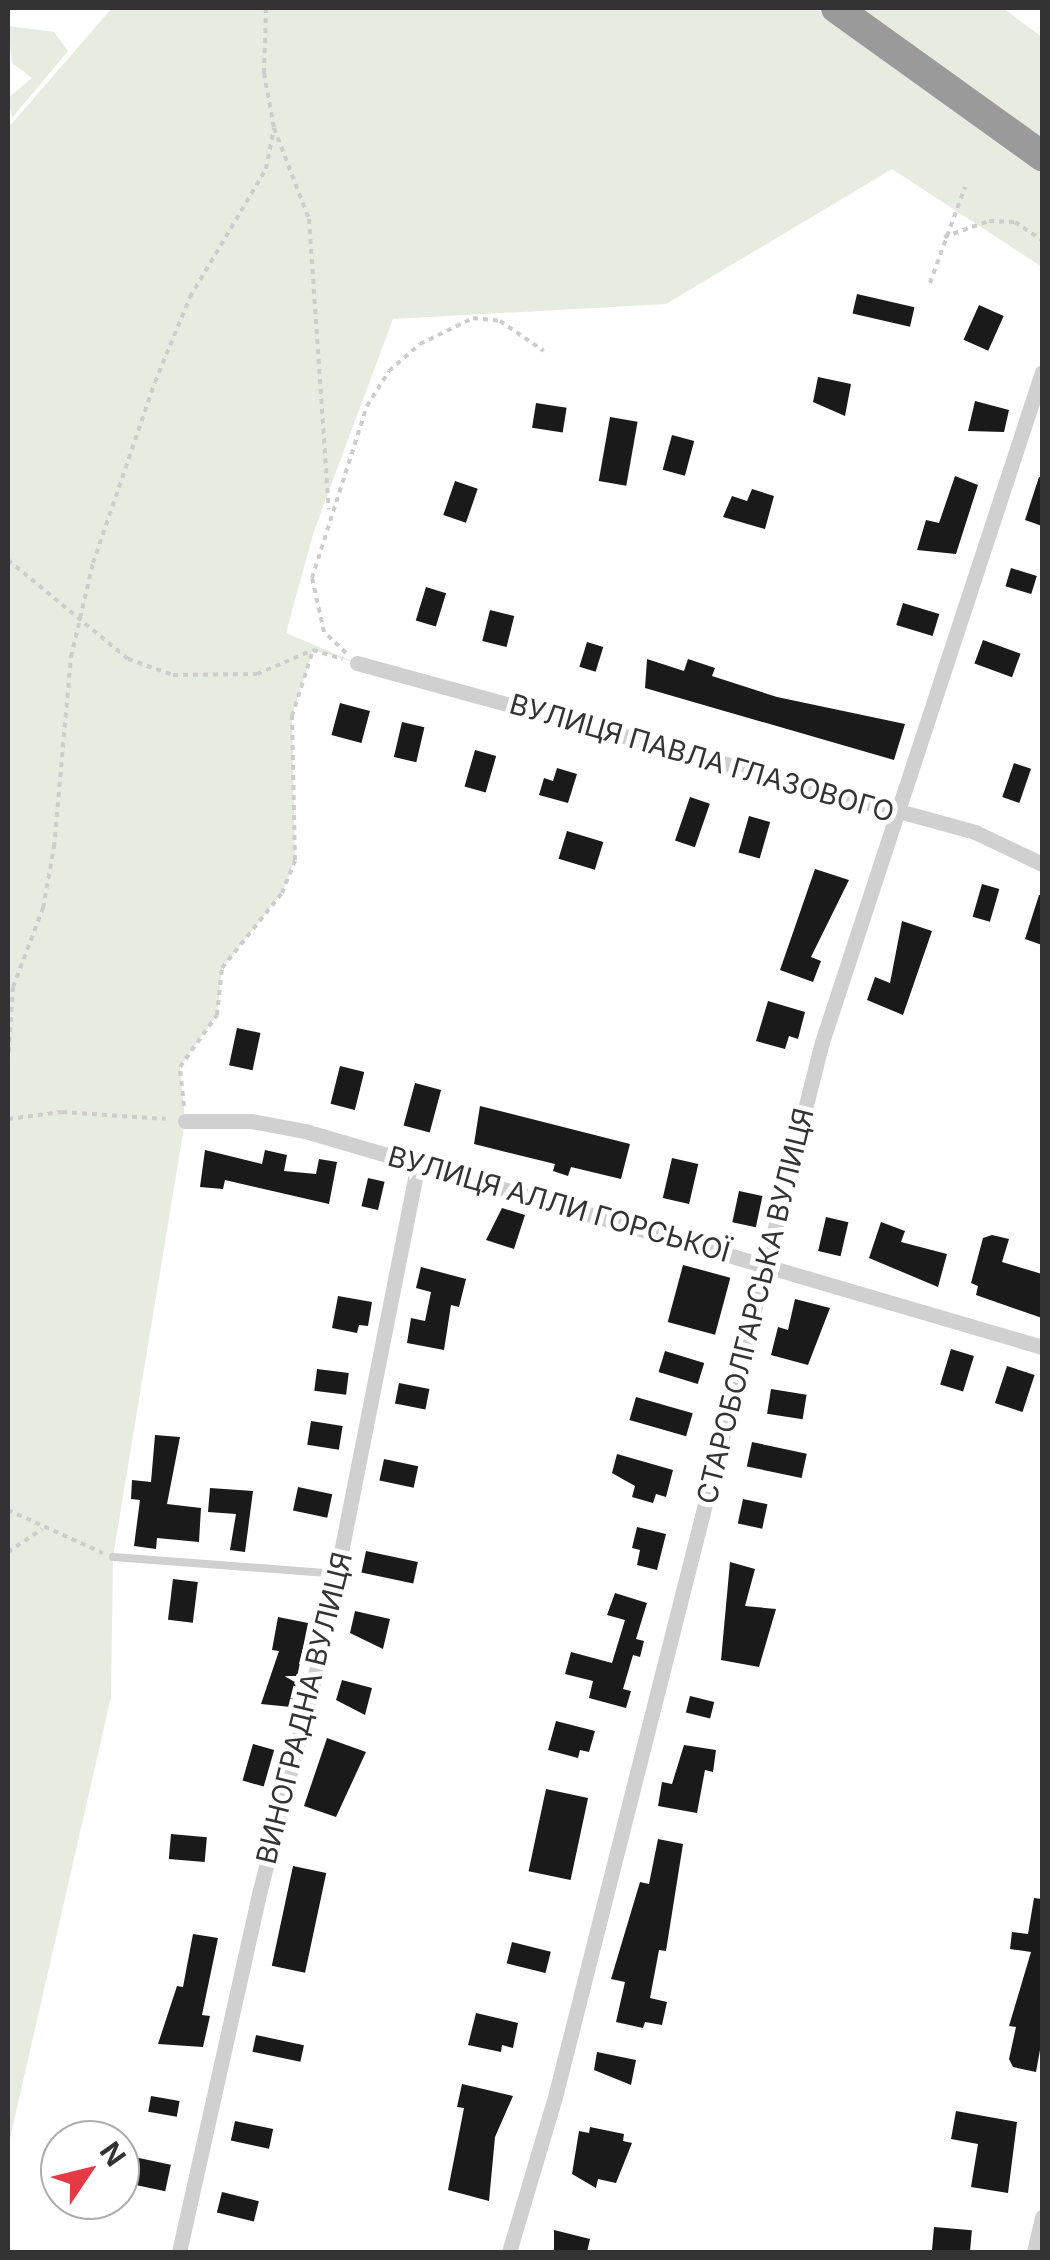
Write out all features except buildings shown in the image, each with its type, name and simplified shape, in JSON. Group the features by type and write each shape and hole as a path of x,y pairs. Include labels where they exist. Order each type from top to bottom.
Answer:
{"highway":[{"path":"836,8 1042,156"}],"street":[{"name":"СТАРОБОЛГАРСЬКА ВУЛИЦЯ","path":"510,2252 556,2093 822,1042 1042,372"},
{"name":"ВУЛИЦЯ ПАВЛА ГЛАЗОВОГО","path":"357,663 974,832 1042,864"},
{"name":"ВУЛИЦЯ АЛЛИ ГОРСЬКОЇ","path":"185,1121 252,1121 418,1162 1042,1347"},
{"name":"ВИНОГРАДНА ВУЛИЦЯ","path":"179,2252 337,1574 418,1162"},
{"path":"1034,2252 1042,2217"}],"lane":[{"path":"113,1557 337,1574"}],"path":[{"path":"266,8 264,73 274,128 309,219 329,509"},
{"path":"8,1062 12,987 34,939 54,847 76,622 155,382 190,298 266,169 274,128"},
{"path":"930,283 965,186"},
{"path":"944,237 1002,222 1042,240"},
{"path":"357,663 324,632 314,608 312,578 329,509 367,406 389,370 420,344 473,318 500,320 544,351"},
{"path":"8,560 76,622 128,660 173,675 257,674 313,650 357,663"},
{"path":"8,1119 62,1112 185,1121 180,1067 216,1015 222,968 282,893 295,860 292,716 313,650"},
{"path":"8,1510 42,1529 113,1557"},
{"path":"8,1552 42,1529"},
{"path":"8,1685 8,1716"}],"shaded area":[{"path":"112,8 815,8 1042,170 1042,267 892,169 666,304 393,319 314,531 286,633 357,663 313,650 292,716 295,860 282,893 222,968 217,1015 180,1067 185,1121 113,1557 111,1697 8,2147 8,128"},
{"path":"851,8 1003,8 1042,37 1042,145"},
{"path":"8,26 54,32 68,51 12,118 8,98 32,78 12,63"}]}
